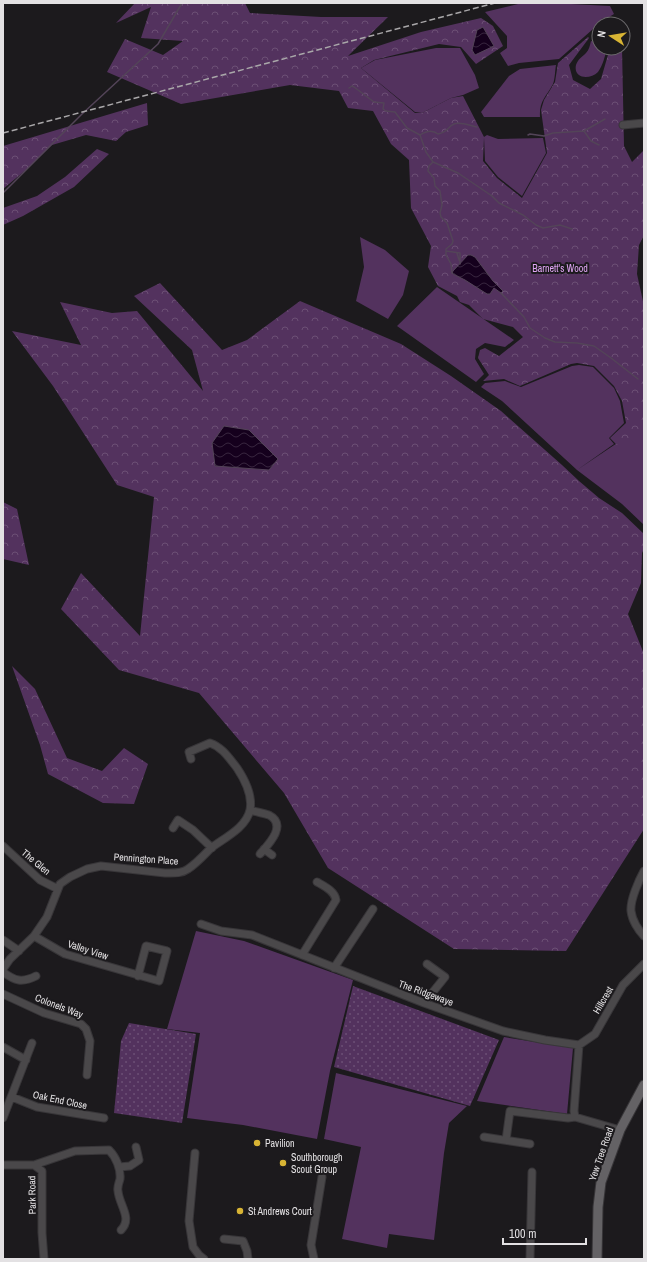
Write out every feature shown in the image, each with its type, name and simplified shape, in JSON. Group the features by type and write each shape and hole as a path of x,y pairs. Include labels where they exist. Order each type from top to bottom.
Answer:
{"street":[{"path":"623,125 644,123"},
{"path":"191,759 190,752 210,743 218,746 236,766 246,781 250,796 250,810 268,815 273,818 276,823 277,827 275,835 262,852 272,855"},
{"name":"Pennington Place","path":"58,889 60,884 70,877 87,869 101,866 175,874 189,869 212,848 237,829 244,822 250,810"},
{"path":"173,828 178,820 193,830 212,848"},
{"name":"The Glen","path":"3,846 40,880 58,889"},
{"path":"644,871 636,886 631,910 638,930 644,936"},
{"path":"302,955 336,900 336,896 333,893 317,882"},
{"path":"3,969 34,936 47,917 58,889"},
{"path":"334,968 374,909"},
{"name":"The Ridgewaye","path":"201,924 221,930 252,935 424,1003 503,1031 545,1040 579,1045"},
{"name":"Valley View","path":"34,936 65,954 138,976 159,981 167,951 146,946 138,976"},
{"path":"3,940 19,951"},
{"path":"424,1003 445,977 427,964"},
{"name":"Hillcrest","path":"579,1045 594,1034 623,985 644,964"},
{"path":"3,972 11,978 27,981 36,976"},
{"name":"Colonels Way","path":"3,994 44,1013 81,1024 86,1029 90,1041 87,1075"},
{"path":"3,1118 5,1106 12,1097 32,1043"},
{"path":"575,1118 574,1111 579,1045"},
{"path":"3,1047 26,1060"},
{"name":"Yew Tree Road","path":"597,1259 598,1207 601,1182 620,1130 644,1085"},
{"name":"Oak End Close","path":"12,1097 37,1107 104,1118"},
{"path":"506,1140 510,1111 575,1118 620,1130"},
{"path":"484,1137 530,1144"},
{"path":"119,1167 130,1166 139,1160 136,1147"},
{"path":"34,1165 75,1151 100,1149 109,1150 119,1167 120,1177 118,1191 126,1219 125,1226 121,1230"},
{"path":"195,1153 189,1221 193,1247 204,1259"},
{"name":"Park Road","path":"3,1166 34,1165 42,1171 42,1233 44,1259"},
{"path":"530,1259 532,1172"},
{"path":"314,1259 311,1245 322,1178"},
{"path":"224,1239 243,1241 248,1259"}],"green space":[{"name":"Barnett's Wood","path":"135,3 245,3 250,13 321,17 388,17 348,56 421,32 481,18 493,26 503,46 476,64 461,47 439,44 374,60 361,68 415,113 422,113 451,98 463,96 484,137 483,161 497,178 522,198 547,153 541,110 544,100 555,82 558,63 588,37 589,38 569,65 573,80 590,89 601,79 608,56 622,56 624,146 632,162 644,150 644,235 639,245 637,274 644,306 644,434 638,433 617,445 610,438 626,423 622,401 614,386 594,366 577,363 571,364 520,386 504,379 483,381 489,375 478,358 480,350 485,348 499,356 523,337 513,327 483,319 469,305 460,302 457,296 438,286 428,267 431,246 411,208 409,160 391,144 373,111 348,108 339,91 290,85 181,104 107,72 125,39 163,55 183,41 141,38 151,7 116,23"},
{"path":"522,3 552,3 610,6 614,14 611,16 591,16 591,31 559,59 519,63 508,66 500,53 507,48 507,36 485,12"},
{"path":"591,41 591,56 605,56 603,63 595,75 583,77 577,73 576,65 589,47"},
{"path":"436,48 460,48 475,75 479,88 463,95 451,98 422,113 415,112 361,68 375,60"},
{"path":"556,65 554,82 542,103 540,117 484,117 481,112 509,76 520,69"},
{"path":"147,103 148,125 126,132 116,141 86,135 52,145 3,189 3,146"},
{"path":"487,135 498,139 543,138 546,153 522,196 498,177 485,161 484,137"},
{"path":"97,149 109,154 74,187 23,216 3,225 3,208 37,196 65,177"},
{"path":"360,237 385,250 409,271 403,295 388,319 356,301 364,267"},
{"path":"160,283 222,350 247,340 300,301 401,344 451,376 501,411 579,481 599,498 622,513 644,534 641,583 628,614 644,654 644,829 566,951 454,949 328,868 284,793 199,693 119,670 61,609 81,573 140,636 154,497 117,485 53,386 12,331 81,345 60,302 112,313 137,311 203,391 192,350 134,296"},
{"path":"437,287 514,340 505,347 485,343 476,349 475,359 484,374 476,382 397,326"},
{"path":"579,365 593,367 614,388 620,401 624,423 609,438 614,444 577,470 502,401 481,387 485,383 505,381 521,387 572,366"},
{"path":"644,425 644,525 622,504 577,470"},
{"path":"3,502 17,509 29,565 3,559"},
{"path":"12,666 35,689 67,758 102,771 124,748 148,764 134,804 103,803 48,774 40,745"},
{"path":"196,931 244,941 353,980 330,1071 317,1139 243,1125 187,1118 200,1033 167,1029"},
{"path":"353,986 499,1040 470,1106 334,1067"},
{"path":"129,1023 196,1034 182,1123 114,1113 121,1041"},
{"path":"504,1037 573,1048 567,1114 477,1101"},
{"path":"336,1073 467,1106 449,1123 434,1240 389,1234 387,1248 342,1239 361,1147 324,1139"}],"water":[{"path":"483,27 494,46 475,55 472,50 477,30"},
{"path":"468,255 475,257 493,281 503,291 501,293 494,288 490,294 487,294 452,273"},
{"path":"224,426 249,430 278,459 269,470 215,466 212,443"}],"waterway":[{"path":"3,193 82,114 158,44 182,3"},
{"path":"349,88 352,86 374,102 384,103 383,109 386,111 395,112 407,128 420,135 426,152 433,162 458,173 492,196 499,203 523,215 536,225 543,228 560,225 572,229"},
{"path":"584,131 605,119"},
{"path":"420,135 429,131 434,131 438,134 442,133 456,123 477,127"},
{"path":"528,135 544,136 553,133 584,131 591,141 599,145"},
{"path":"433,162 429,166 428,171 434,178 435,186 440,191 442,205 440,213 441,217 447,223 453,241 452,244 446,249 446,255 451,264 452,273"},
{"path":"446,251 460,253 460,264"},
{"path":"457,253 459,260"},
{"path":"501,293 524,317 530,328 545,338 555,342 577,343 594,346 638,379"}],"railway":[{"path":"3,133 495,3"}],"place":[{"name":"Pavilion","path":"257,1143"},
{"name":"Southborough Scout Group","path":"283,1163"},
{"name":"St Andrews Court","path":"240,1211"}]}
